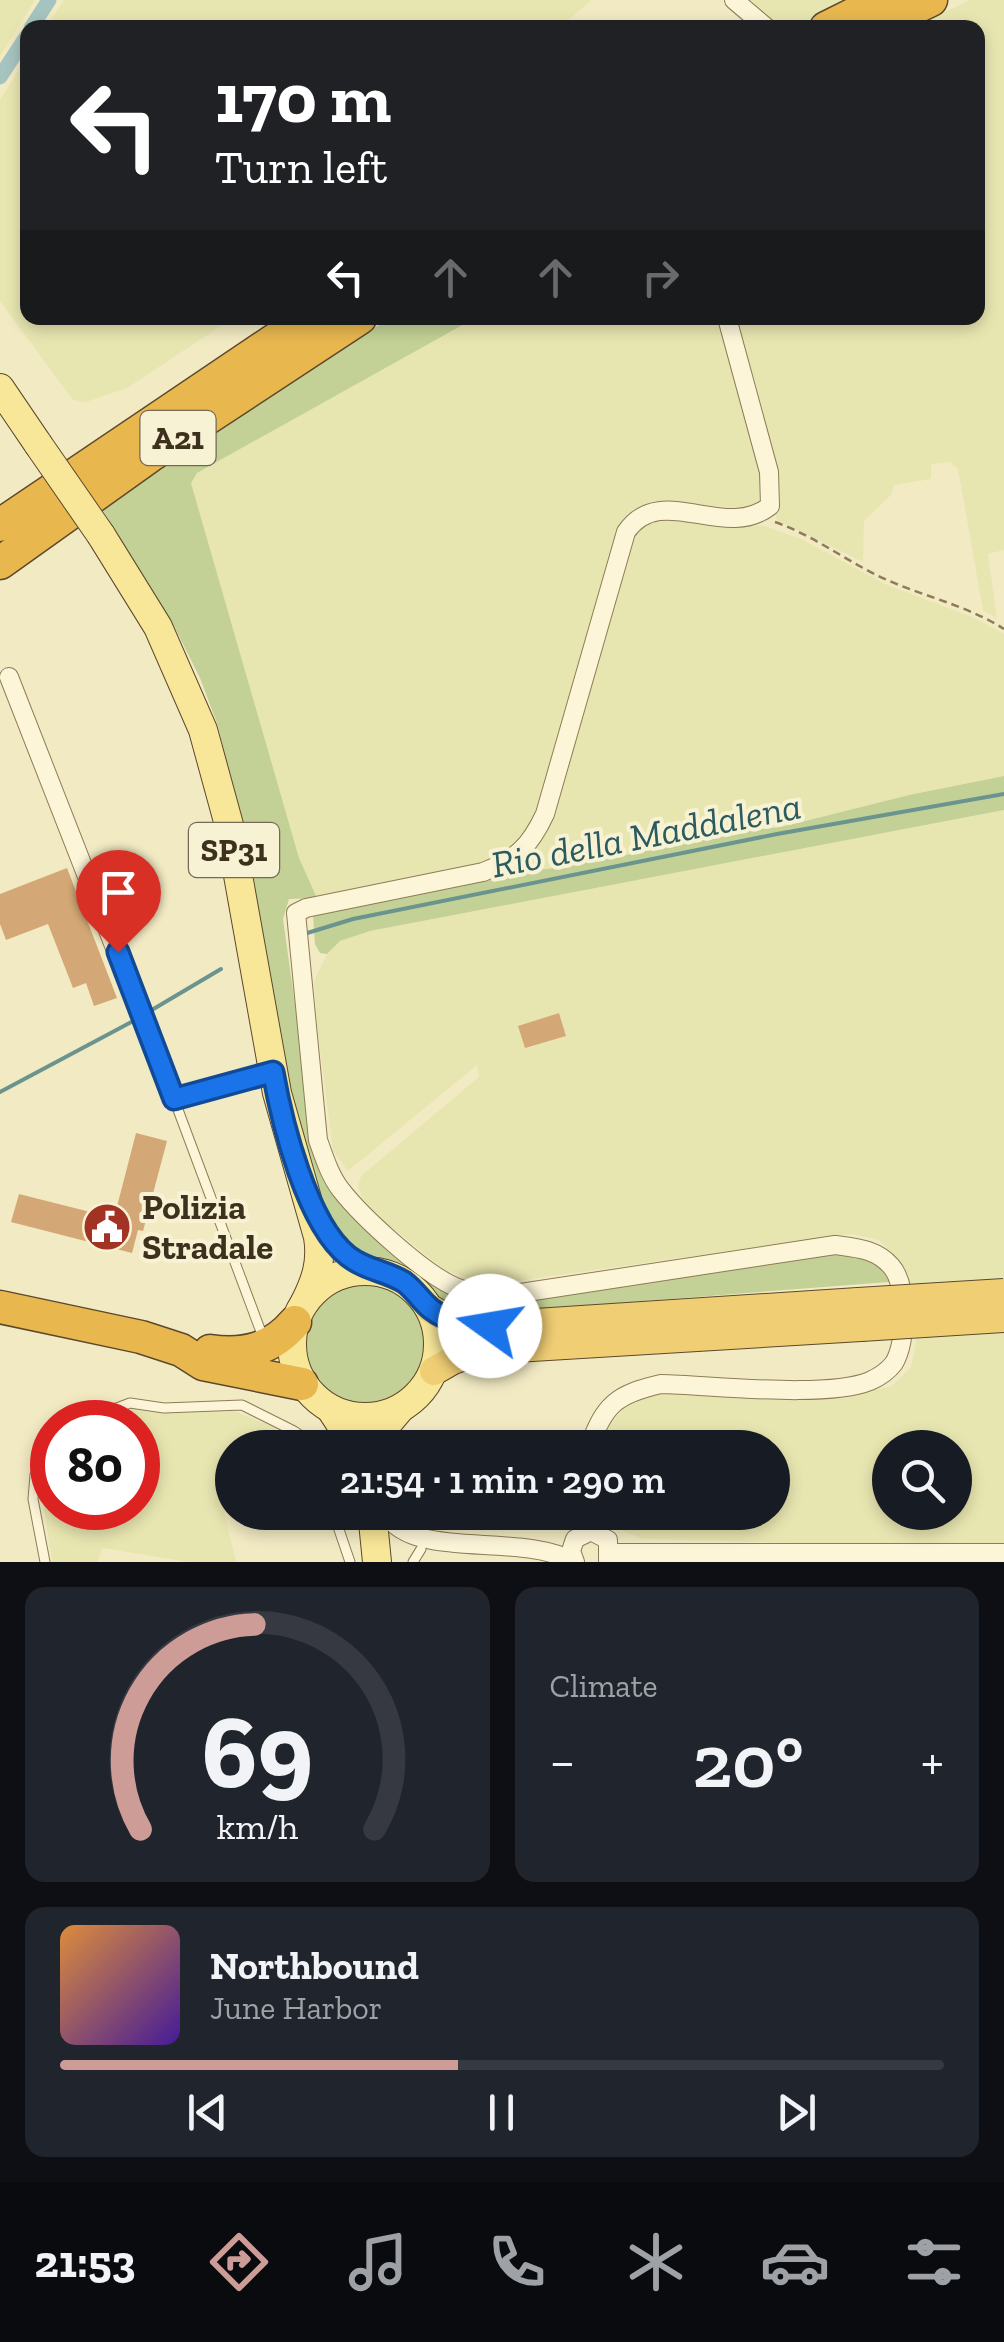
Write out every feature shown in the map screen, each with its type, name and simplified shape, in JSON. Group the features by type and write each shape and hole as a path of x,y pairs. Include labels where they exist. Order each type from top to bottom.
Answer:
{"highway":[{"path":"842,20 882,0"},
{"path":"890,20 931,0"},
{"name":"A21","path":"0,525 298,325"},
{"name":"A21","path":"0,563 150,456 349,325"},
{"path":"434,1371 482,1350 860,1315 1004,1293"},
{"path":"0,1306 180,1350 237,1354 266,1346 283,1336 300,1312"},
{"path":"429,1308 454,1322 490,1326 860,1315 1004,1318"},
{"path":"180,1350 203,1364 302,1384"}],"main road":[{"name":"SP31","path":"0,388 101,535 158,627 203,730 230,824 273,1072 283,1120 305,1187 320,1260 314,1285 300,1312 292,1354 302,1384"},
{"name":"SP31","path":"305,1187 336,1244 372,1271 412,1287 429,1308"},
{"path":"300,1312 323,1284 342,1275 372,1271"},
{"path":"382,1430 416,1397 434,1371 438,1338 429,1308"},
{"path":"302,1384 354,1430"},
{"path":"332,1410 354,1418 377,1417 399,1410"},
{"path":"377,1530 377,1562"}],"street":[{"path":"734,0 758,20"},
{"path":"594,1430 613,1401 636,1389 661,1384 829,1389 868,1382 886,1372 900,1351 904,1294 893,1268 869,1249 836,1245 514,1294 481,1294 455,1287 436,1276 366,1218 339,1188 326,1162 318,1140 296,914 306,908 483,872 520,852 534,838 545,814 626,532 634,520 658,510 747,520 770,506 771,482 730,325"},
{"path":"9,676 174,1099 273,1072"},
{"path":"391,1530 417,1556 539,1551 574,1562"},
{"path":"539,1551 579,1530"},
{"path":"574,1562 571,1551 583,1530"},
{"path":"590,1530 608,1540 609,1558 1004,1553"}],"lane":[{"path":"174,1099 266,1346"},
{"path":"160,1408 242,1404 294,1430"},
{"path":"39,1530 45,1562"},
{"path":"343,1530 350,1562"}],"path":[{"path":"757,516 802,532 884,579 973,612 1004,628"}],"shaded area":[{"path":"0,0 35,0 20,20 0,56"},
{"path":"64,0 592,0 568,20 51,20"},
{"path":"742,0 848,0 809,20 769,20"},
{"path":"970,0 1004,0 1004,550 988,554 997,619 983,610 958,469 950,462 931,464 931,479 894,485 891,495 864,521 863,562 777,520 735,325 985,325 985,20 928,20"},
{"path":"20,68 20,325 222,325 127,388 86,402 73,400 0,301 0,100"},
{"path":"462,325 725,325 765,474 760,510 633,514 533,829 492,864 317,898 299,858 191,483 196,473"},
{"path":"669,515 765,526 803,540 885,584 972,617 1004,634 1004,776 781,827 727,831 622,856 518,870 545,832 634,530 641,521"},
{"path":"1004,810 1004,1545 643,1539 623,1531 790,1530 790,1430 607,1429 625,1406 659,1392 854,1395 892,1386 911,1367 917,1337 908,1276 879,1240 852,1234 523,1280 472,1279 445,1270 365,1206 358,1187 361,1176 479,1077 477,1065 348,1171 333,1151 314,981 327,954 340,941 370,931"},
{"path":"226,1408 275,1430 215,1430 215,1530 229,1530 236,1562 188,1562 103,1548 97,1562 52,1562 47,1530 160,1530 160,1412"}],"green space":[{"path":"380,325 462,325 197,473 191,483 299,858 317,898 289,899 283,919 313,1134 324,1170 463,1295 834,1253 852,1254 873,1262 889,1282 474,1314 444,1307 408,1273 362,1257 342,1244 333,1232 289,1094 248,860 218,726 174,626 102,509 326,350"},
{"path":"1004,776 1004,810 370,931 340,941 327,954 320,953 315,944 313,916 336,908 458,886 518,870 622,856 695,836 781,827"},
{"path":"364,1282 388,1287 408,1301 422,1321 427,1345 422,1369 408,1389 388,1403 364,1408 340,1403 320,1389 306,1369 301,1345 306,1321 320,1301 340,1287"}],"building":[{"path":"67,868 117,998 94,1006 86,983 73,988 48,924 6,940 0,924 0,894"},
{"path":"559,1013 566,1036 525,1048 518,1026"},
{"path":"136,1133 167,1141 143,1231 138,1230 132,1253 11,1222 19,1194 114,1218"}],"waterway":[{"path":"36,20 49,0"},
{"path":"0,77 20,46"},
{"name":"Rio della Maddalena","path":"304,934 353,919 777,834 1004,794"},
{"name":"Rio della Maddalena","path":"145,1014 221,969"},
{"name":"Rio della Maddalena","path":"0,1092 137,1019"}],"place":[{"name":"Polizia Stradale","path":"107,1227"}],"route":[{"path":"118,952 174,1099 273,1072 283,1120 305,1187 336,1244 372,1271 412,1287 429,1308 454,1322 490,1326"}]}
